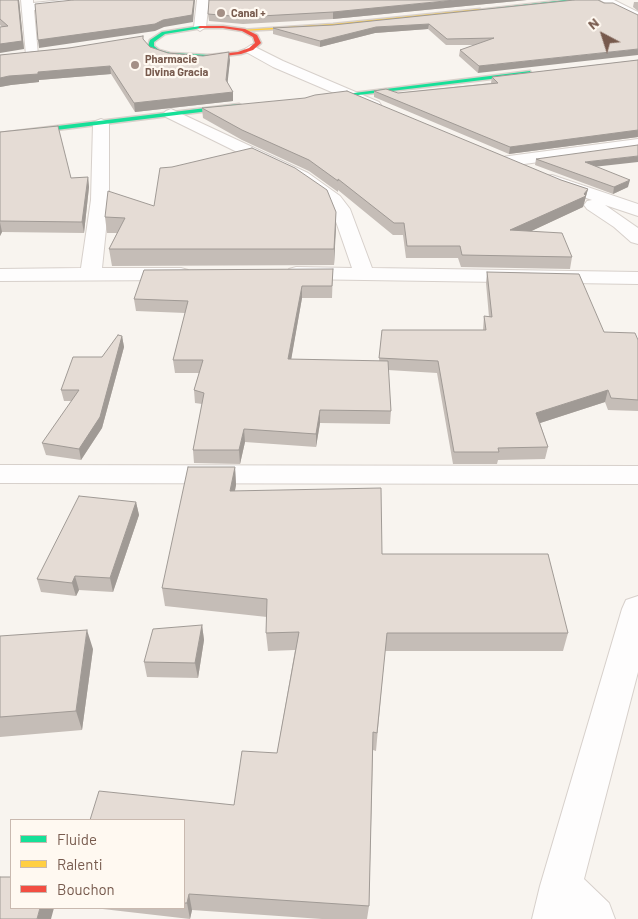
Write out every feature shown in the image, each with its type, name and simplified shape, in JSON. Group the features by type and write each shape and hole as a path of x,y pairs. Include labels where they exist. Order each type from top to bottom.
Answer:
{"street":[{"path":"33,54 28,3 94,0"},
{"path":"200,26 203,0"},
{"path":"139,39 158,36 172,30 200,26 243,30 333,25 579,0"},
{"path":"606,0 638,17"},
{"path":"142,52 204,58 222,56 333,25"},
{"path":"243,30 255,36 254,46"},
{"path":"158,36 152,41 151,46 157,51 169,55"},
{"path":"254,46 278,64 384,109"},
{"path":"222,56 278,64"},
{"path":"309,99 540,72"},
{"path":"0,135 250,105"},
{"path":"171,114 302,177 334,200 341,209 364,273"},
{"path":"91,274 100,200 101,124"},
{"path":"509,161 638,144"},
{"path":"491,153 566,186 638,210"},
{"path":"566,186 621,223 638,238"},
{"path":"276,273 638,278"},
{"path":"0,275 198,274"},
{"path":"0,474 638,475"},
{"path":"593,919 558,902 638,609"}],"building":[{"path":"0,0 18,0 22,41 0,44 0,27 8,26 0,19"},
{"path":"73,0 194,0 192,15 163,20 155,24 38,40 35,4"},
{"path":"209,0 455,0 333,12 243,17 208,14"},
{"path":"574,0 598,0 604,3 613,3 638,15 638,49 479,66 460,50 494,38 447,39 429,24 376,27 320,41 273,28 333,25"},
{"path":"143,36 143,39 150,47 168,53 203,56 229,52 226,80 233,92 134,103 110,66 38,72 38,74 0,78 0,55 69,48"},
{"path":"638,60 638,130 510,147 374,91 386,89 398,93 498,83 492,77"},
{"path":"347,91 561,180 588,189 584,194 586,196 510,230 562,233 572,257 462,255 460,246 407,246 404,223 394,223 338,179 338,181 309,160 242,130 202,108 305,98"},
{"path":"58,126 71,178 88,177 82,222 0,221 0,132"},
{"path":"638,145 638,156 585,162 630,180 614,187 536,159"},
{"path":"252,148 295,168 327,190 336,212 334,249 109,249 125,218 105,217 108,191 154,206 160,168 172,167"},
{"path":"333,269 332,286 302,286 288,359 388,361 391,411 320,410 316,434 244,429 239,450 193,450 204,393 194,390 203,360 173,360 188,301 134,299 144,270"},
{"path":"487,272 579,274 604,332 635,333 638,340 638,400 611,398 608,390 536,413 548,447 498,448 499,452 454,452 438,361 379,358 382,330 486,330 484,316 492,317"},
{"path":"118,335 122,336 100,417 79,449 42,443 79,390 61,390 73,357 102,357"},
{"path":"188,467 235,467 230,491 381,488 382,554 548,554 568,633 387,633 377,733 373,732 369,906 189,894 187,903 185,903 185,819 90,819 99,791 234,805 242,751 277,753 299,632 266,633 267,599 162,588"},
{"path":"79,496 136,502 110,578 75,576 72,583 37,579"},
{"path":"202,625 195,663 144,662 153,629"},
{"path":"87,630 76,711 0,717 0,636"},
{"path":"0,877 10,877 10,909 40,909 37,919 0,919"}],"traffic: fast":[{"path":"480,10 579,0"},
{"path":"200,27 164,33 152,41 151,46 157,51 169,55 209,57"},
{"path":"317,98 530,73"},
{"path":"0,135 239,106"}],"traffic: slow":[{"path":"243,30 333,25 480,10"}],"traffic: jam":[{"path":"200,27 223,27 243,30 255,36 258,43 251,49 239,53 209,57"}],"place":[{"name":"Canal +","path":"221,13"},
{"name":"Pharmacie Divina Gracia","path":"135,65"}]}
